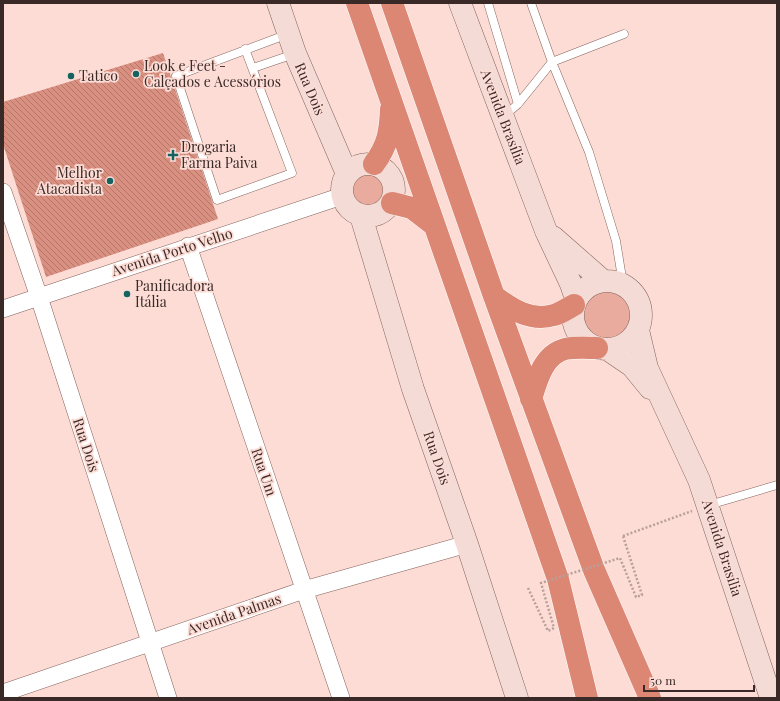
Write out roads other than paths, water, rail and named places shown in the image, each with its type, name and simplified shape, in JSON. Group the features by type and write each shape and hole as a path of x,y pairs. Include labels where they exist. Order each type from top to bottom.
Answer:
{"highway":[{"path":"357,3 558,579 588,698"},
{"path":"392,3 494,296 594,570 650,698"},
{"path":"374,164 384,150 390,130 391,102"},
{"path":"392,203 412,208 434,225"},
{"path":"494,296 506,305 528,316 554,315 575,302"},
{"path":"531,399 540,373 550,358 565,349 602,348"}],"main road":[{"name":"Rua Dois","path":"278,3 292,44 347,174"},
{"name":"Avenida Brasília","path":"460,3 510,110 546,231 571,284 575,302"},
{"path":"374,164 389,172 395,187 392,203 384,212 373,217 361,216 349,209 342,196 342,185 347,174 359,165 374,164"},
{"name":"Rua Dois","path":"361,216 412,389 467,544 517,698"},
{"name":"Avenida Brasília","path":"546,231 602,280"},
{"path":"602,280 612,280 623,284 632,290 638,299 642,320 638,330 625,344 616,348 602,348 587,343 580,335 574,321 575,302 583,291 592,284 602,280"},
{"name":"Avenida Brasília","path":"638,330 647,368 699,480 772,695"},
{"name":"Avenida Brasília","path":"602,348 632,366 663,403"}],"street":[{"name":"Rua Dois","path":"3,192 39,297 168,698"},
{"name":"Avenida Porto Velho","path":"3,309 188,246 342,196"},
{"name":"Rua Um","path":"188,246 341,698"},
{"name":"Avenida Palmas","path":"4,694 304,590 467,544"}],"lane":[{"path":"488,3 510,110"},
{"path":"531,3 552,62 589,152 616,241 623,284"},
{"path":"510,110 552,62 624,34"},
{"path":"245,49 292,173 217,200 176,76 245,49 292,44"},
{"path":"253,68 292,44"},
{"path":"708,506 777,485"}],"place":[{"name":"Look e Feet - Calçados e Acessórios","path":"136,74"},
{"name":"Tatico","path":"71,76"},
{"name":"Drogaria Farma Paiva","path":"173,155"},
{"name":"Melhor Atacadista","path":"110,181"},
{"name":"Panificadora Itália","path":"127,294"}]}
